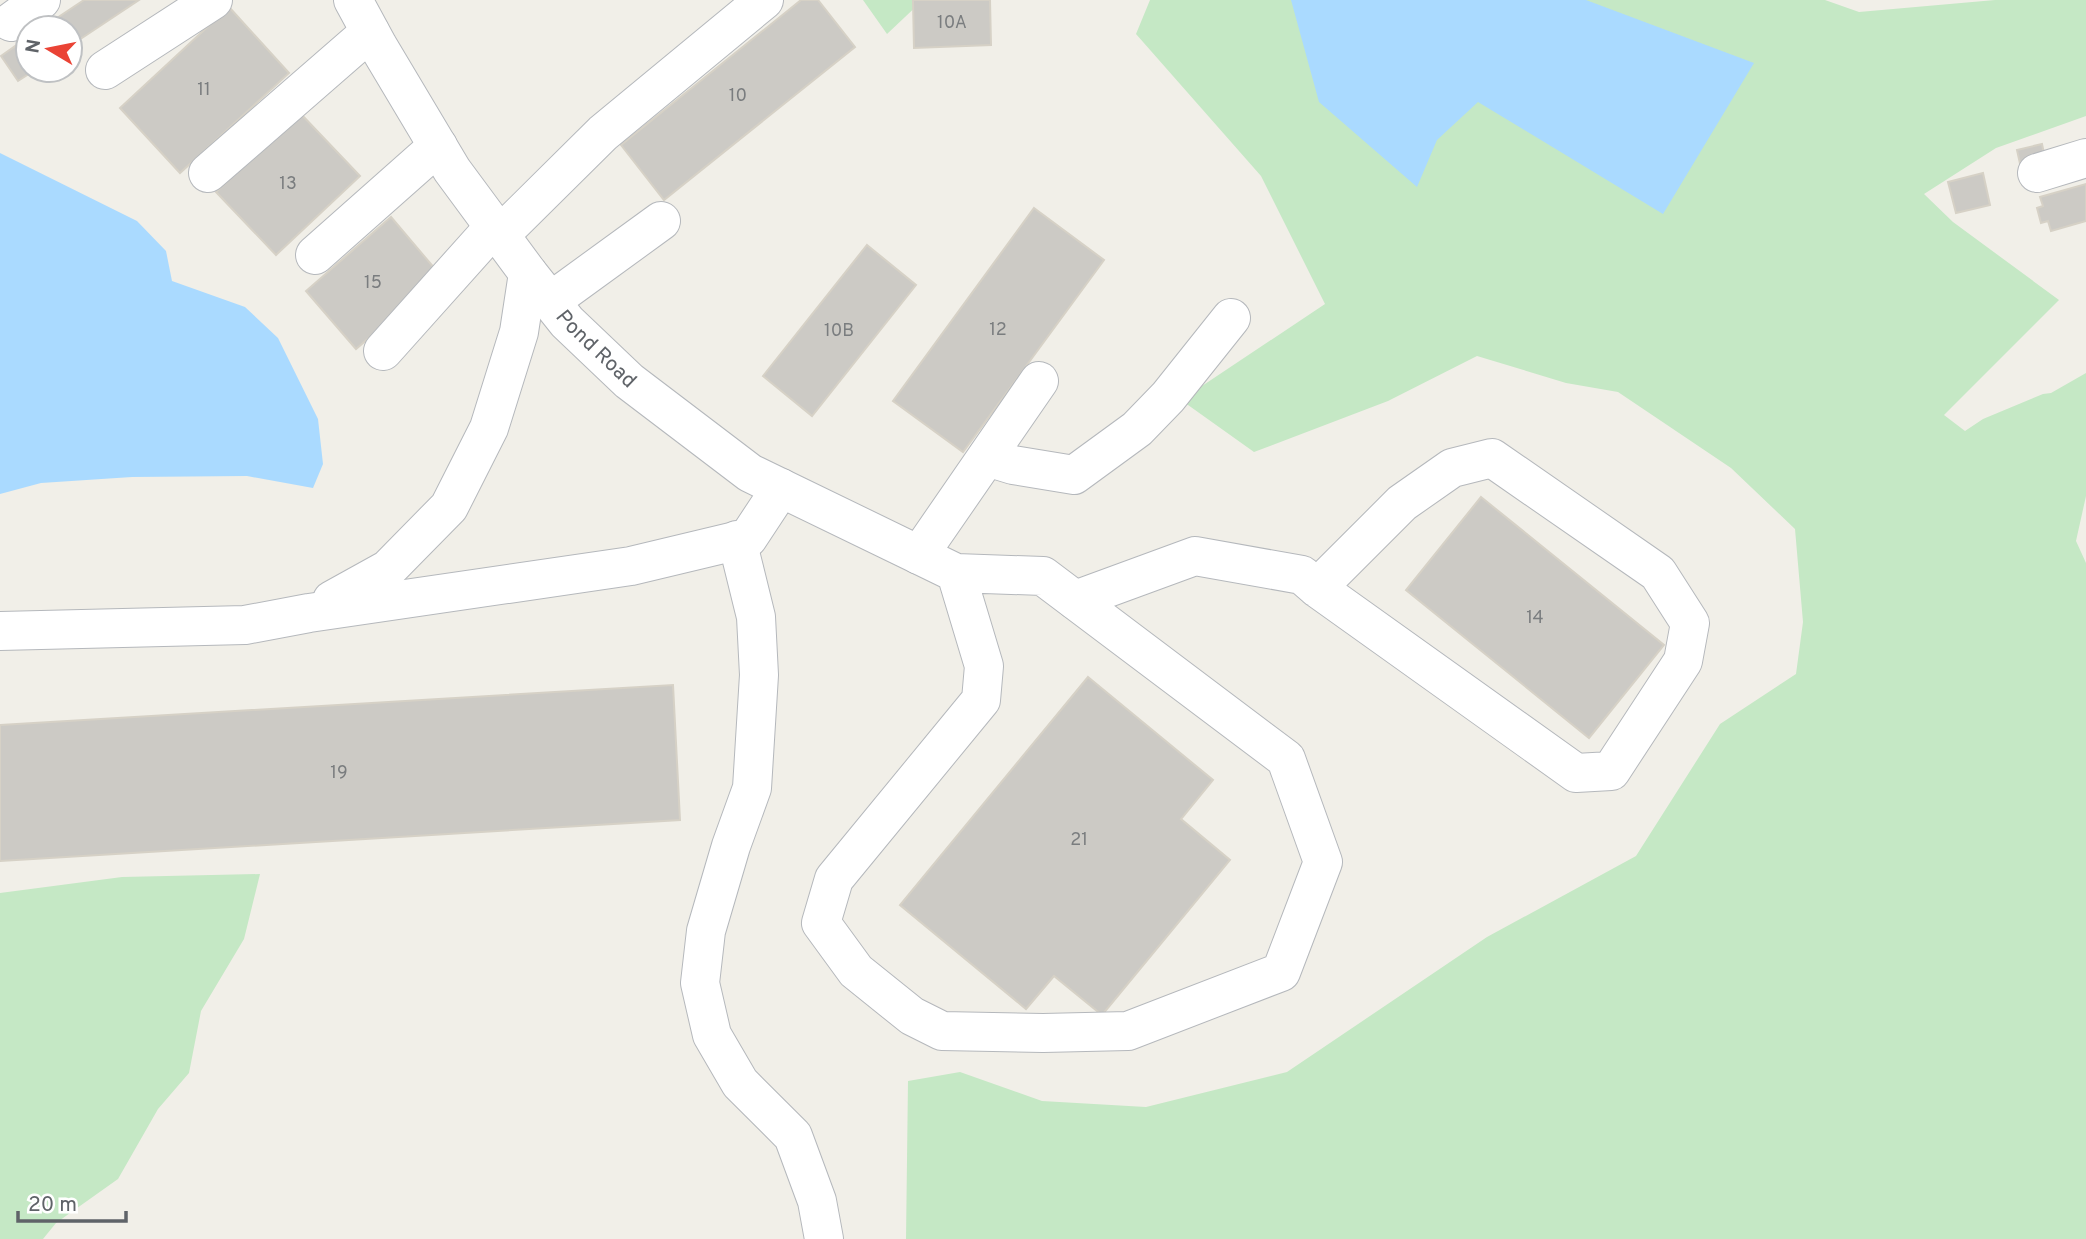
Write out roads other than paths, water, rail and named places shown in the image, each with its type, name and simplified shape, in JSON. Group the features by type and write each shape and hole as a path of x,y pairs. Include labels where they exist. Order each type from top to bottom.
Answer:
{"street":[{"path":"105,70 213,0"},
{"path":"383,351 497,231 603,133 764,0"},
{"path":"208,173 362,16"},
{"name":"Pond Road","path":"362,16 452,170 567,321 629,381 750,473 956,573"},
{"path":"315,256 438,146"},
{"path":"2037,173 2086,158"},
{"path":"309,613 388,569 449,506 489,428 519,332 539,287 661,221"},
{"path":"987,457 1013,465 1074,475 1137,429 1168,397 1231,318"},
{"path":"919,555 1039,382"},
{"path":"1075,600 1195,556 1302,575 1317,588 1576,773 1611,771 1683,661 1689,624 1658,573 1492,458 1452,468 1402,503 1317,588"},
{"path":"0,631 244,625 631,566 748,538 781,488"},
{"path":"737,540 756,617 759,675 752,788 731,846 706,931 700,983 712,1035 740,1083 793,1136 817,1200 824,1239"},
{"path":"956,573 1043,576 1286,759 1323,862 1281,972 1128,1031 1043,1033 942,1031 912,1016 856,971 821,923 834,879 981,700 984,666 956,573"}],"water":[{"path":"1291,0 1586,0 1754,63 1663,214 1478,102 1437,140 1417,187 1319,102"},
{"path":"0,153 137,221 166,251 172,281 245,307 278,338 318,419 323,464 313,488 247,476 132,477 41,483 0,494"}]}
